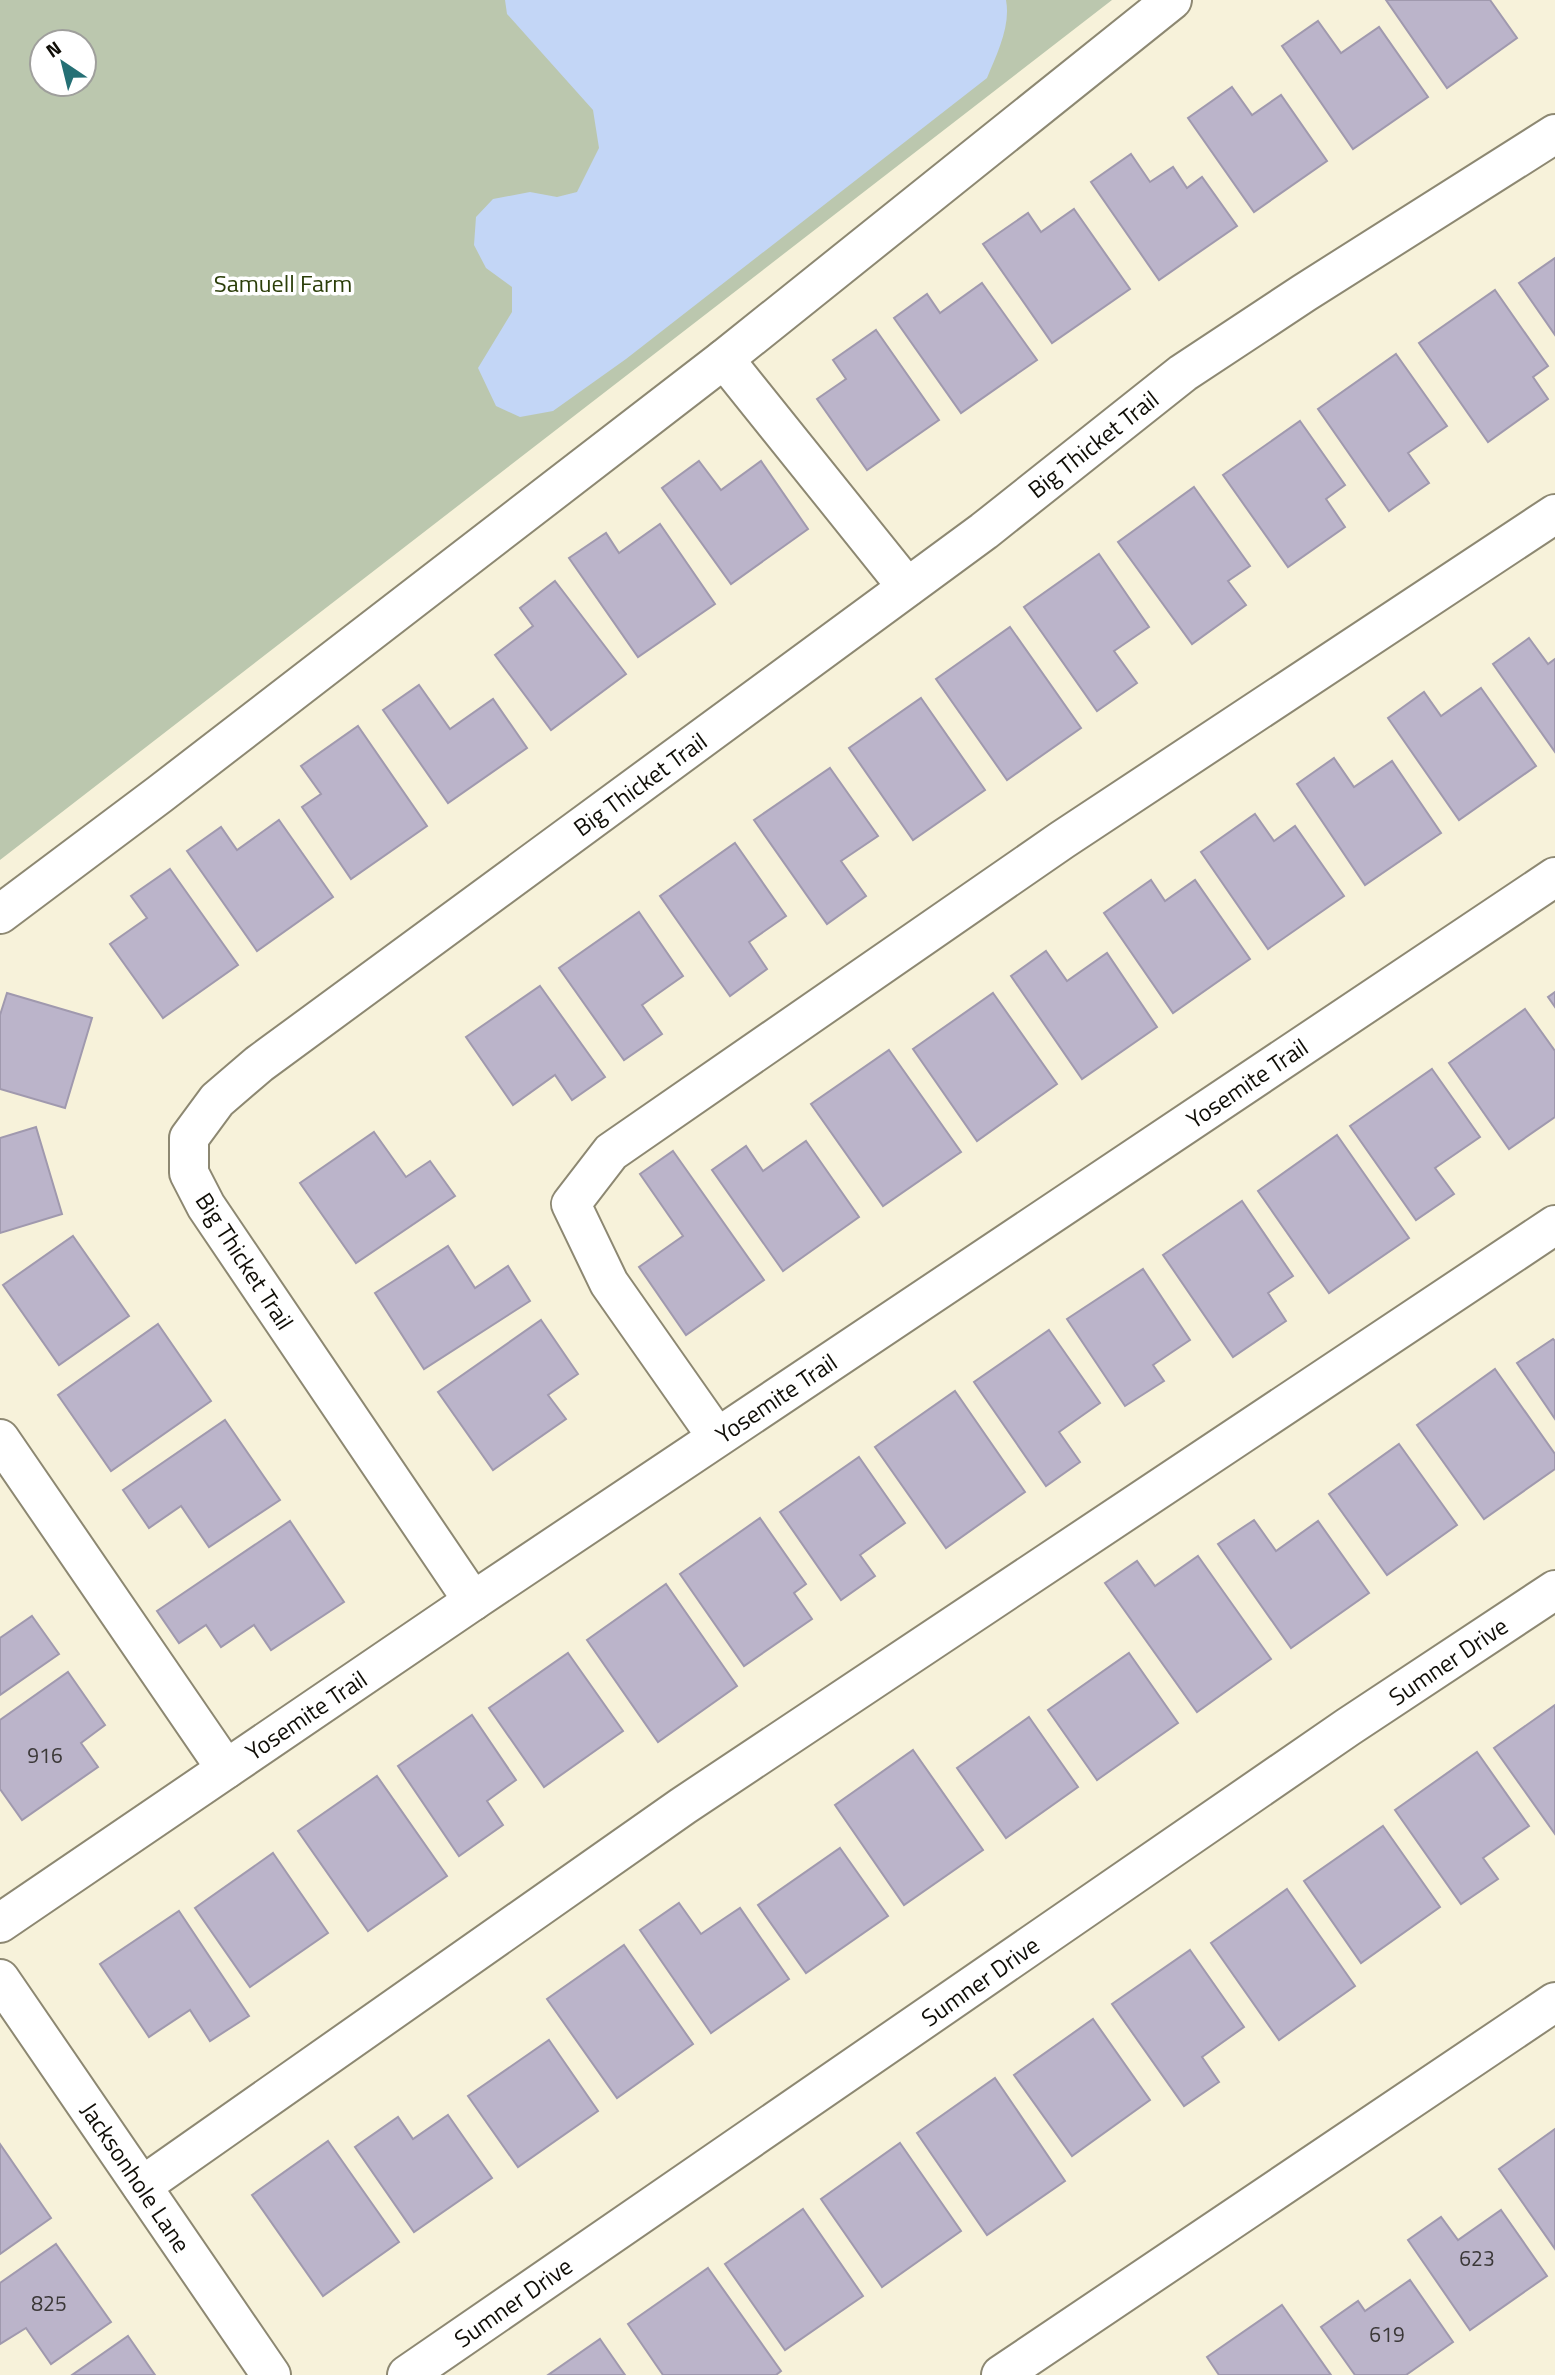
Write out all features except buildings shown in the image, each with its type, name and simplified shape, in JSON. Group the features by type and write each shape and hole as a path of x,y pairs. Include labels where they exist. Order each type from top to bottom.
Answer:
{"street":[{"path":"0,914 724,359 1172,0"},
{"name":"Big Thicket Trail","path":"473,1601 205,1206 189,1173 190,1138 216,1100 259,1064 984,531 1183,373 1555,134"},
{"path":"724,359 906,587"},
{"path":"717,1437 609,1283 570,1204 611,1152 1062,840 1555,514"},
{"name":"Yosemite Trail","path":"0,1923 473,1601 1555,877"},
{"path":"142,2186 683,1806 1555,1224"},
{"path":"0,1439 226,1769"},
{"name":"Sumner Drive","path":"407,2375 1348,1727 1555,1590"},
{"name":"Jacksonhole Lane","path":"0,1979 271,2375"},
{"path":"1000,2375 1555,2002"}],"green space":[{"name":"Samuell Farm","path":"0,0 1112,0 0,860"}],"water":[{"path":"505,0 1006,0 1007,20 987,78 626,359 553,411 520,417 496,406 478,368 512,312 512,287 486,268 474,245 476,217 493,199 530,192 557,197 577,192 599,148 593,110 507,14"}]}
